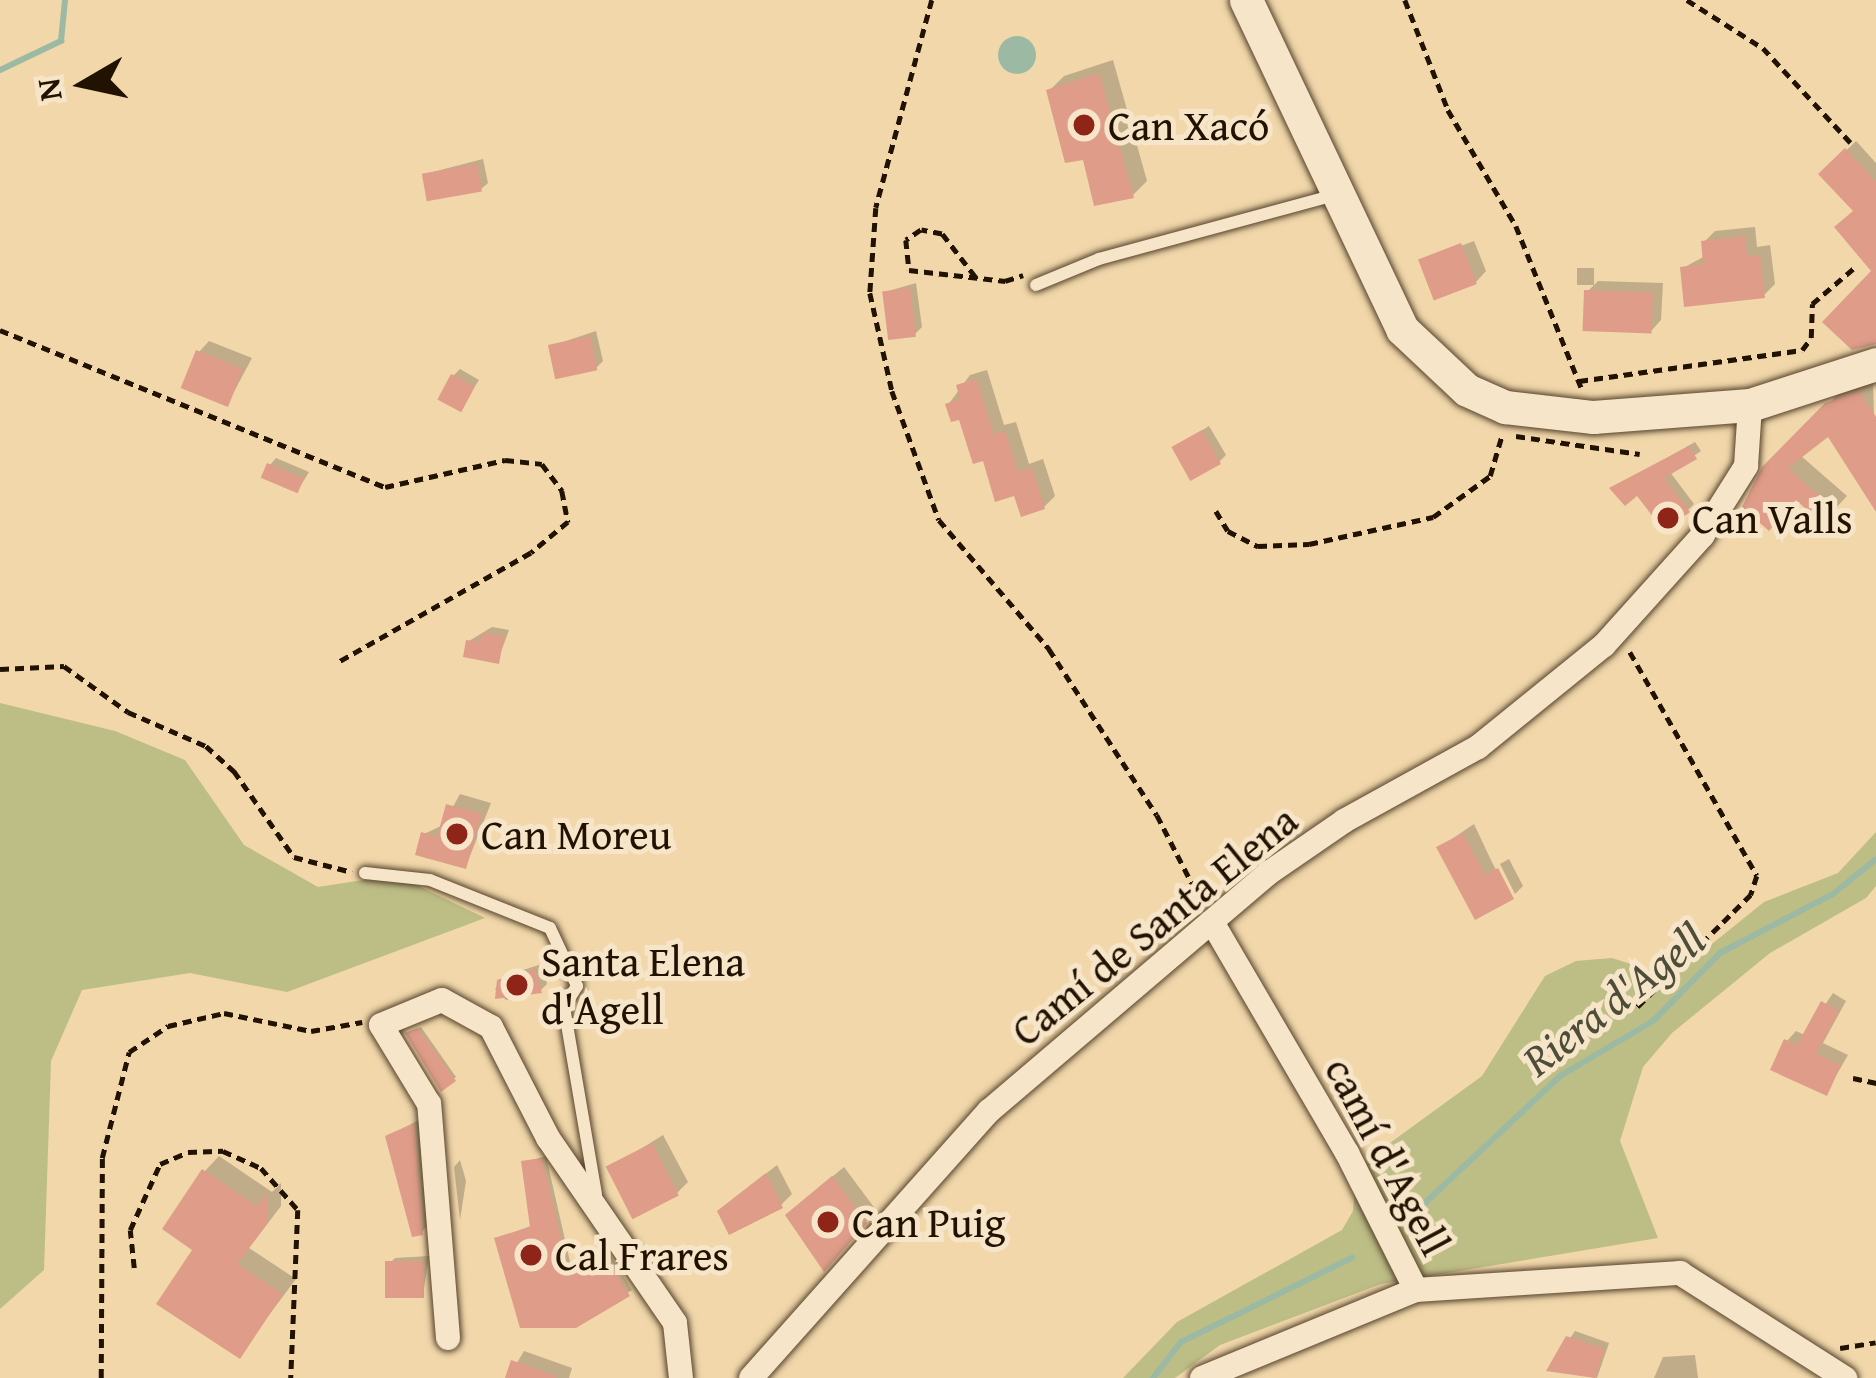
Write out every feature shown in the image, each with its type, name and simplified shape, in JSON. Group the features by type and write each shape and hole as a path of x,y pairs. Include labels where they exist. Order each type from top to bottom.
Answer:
{"street":[{"path":"1246,0 1402,329 1430,363 1505,407 1594,417 1750,405 1876,364"},
{"name":"Camí de Santa Elena","path":"751,1378 989,1111 1212,922 1344,821 1478,747 1617,629 1702,536 1747,466 1750,405"},
{"name":"camí d'Agell","path":"1202,1378 1416,1290 1398,1245 1212,922"},
{"path":"448,1339 429,1104 381,1025 386,1018 442,1000 491,1027 548,1138 675,1323 681,1378"},
{"path":"1416,1290 1680,1273 1845,1378"}],"lane":[{"path":"1036,286 1099,259 1336,194"},
{"path":"365,873 430,880 550,928 577,986 564,1006 599,1206"}],"path":[{"path":"932,0 876,208 870,293 892,391 939,520 1049,649 1156,814 1212,922"},
{"path":"1405,0 1448,110 1516,226 1594,417"},
{"path":"1687,0 1763,48 1851,143"},
{"path":"920,230 942,234 975,277 909,270 906,240 920,230"},
{"path":"1579,381 1802,350 1811,338 1812,304 1854,268"},
{"path":"0,330 385,487 505,460 542,464 562,491 568,522 531,553 337,664"},
{"path":"1216,511 1228,531 1258,546 1309,544 1433,517 1490,476 1504,423 1532,443 1640,454"},
{"path":"1617,629 1756,876 1751,896 1637,1008"},
{"path":"0,669 64,666 128,712 206,746 234,771 293,857 365,873"},
{"path":"101,1378 102,1158 129,1052 168,1026 224,1013 311,1031 386,1018"},
{"path":"1853,1078 1876,1083"},
{"path":"134,1268 130,1230 160,1164 223,1151 261,1168 298,1210 292,1378"}],"green space":[{"path":"0,703 115,731 185,760 244,845 318,887 396,875 485,918 287,992 190,973 82,990 51,1061 44,1270 0,1309"},
{"path":"1876,832 1876,886 1866,898 1770,953 1672,1033 1643,1067 1620,1141 1658,1238 1381,1284 1220,1345 1175,1378 1123,1378 1177,1322 1342,1230 1353,1211 1357,1167 1482,1076 1545,976 1576,961 1612,958 1671,977 1764,902 1838,873"}],"shaded area":[{"path":"1017,36 1030,42 1036,55 1030,68 1017,74 1004,68 998,55 1004,42"}],"building":[{"name":"Can Xacó","path":"1099,73 1134,198 1094,206 1083,160 1065,163 1046,90"},
{"path":"1845,148 1876,182 1876,344 1852,350 1822,322 1871,271 1834,227 1853,211 1818,174"},
{"path":"477,164 482,192 427,201 422,174"},
{"path":"1745,236 1747,256 1760,255 1765,298 1684,307 1680,267 1703,264 1701,241"},
{"path":"1461,243 1477,284 1434,301 1418,259"},
{"path":"910,288 916,337 888,340 882,291"},
{"path":"1584,290 1653,292 1652,333 1583,331"},
{"path":"590,336 597,370 555,379 548,345"},
{"path":"196,350 243,369 228,407 181,388"},
{"path":"451,374 475,387 461,412 437,400"},
{"path":"976,379 994,434 1005,431 1018,472 1032,468 1045,509 1021,517 1014,496 995,502 983,461 973,464 959,420 951,422 945,404 960,399 956,385"},
{"path":"1859,391 1876,417 1876,512 1828,437 1788,468 1836,511 1824,525 1796,500 1769,531 1742,507 1762,467 1825,403"},
{"path":"1202,430 1221,464 1190,481 1171,447"},
{"path":"1689,446 1697,459 1664,478 1690,512 1664,531 1637,496 1625,506 1609,488"},
{"path":"267,463 304,479 298,493 261,478"},
{"path":"482,633 504,636 499,664 463,657 466,640 480,642"},
{"name":"Can Moreu","path":"446,804 482,814 466,869 415,855 421,832 437,837"},
{"path":"1463,833 1485,875 1498,868 1514,899 1475,920 1436,847"},
{"name":"Santa Elena d'Agell","path":"535,969 542,993 495,999 497,980"},
{"path":"1821,1001 1839,1011 1816,1054 1841,1065 1827,1096 1770,1070 1784,1039 1797,1045"},
{"path":"418,1028 456,1081 441,1092 405,1033"},
{"path":"414,1123 423,1235 412,1237 385,1136"},
{"path":"652,1143 679,1196 632,1219 606,1167"},
{"path":"542,1158 570,1276 607,1258 630,1296 576,1328 520,1328 494,1238 530,1227 521,1161"},
{"path":"202,1169 257,1206 268,1192 267,1224 237,1264 283,1294 240,1359 156,1304 192,1250 162,1229"},
{"path":"766,1173 783,1208 729,1235 717,1211"},
{"name":"Can Puig","path":"832,1176 867,1223 824,1272 785,1215"},
{"path":"385,1261 424,1261 424,1298 385,1298"},
{"path":"1566,1336 1605,1349 1595,1378 1546,1371"},
{"path":"511,1360 556,1376 505,1378"}],"waterway":[{"path":"0,70 61,41 65,0"},
{"name":"Riera d'Agell","path":"1410,1217 1560,1076 1653,1021 1720,953 1833,894 1876,859"},
{"name":"Riera d'Agell","path":"1153,1378 1181,1342 1352,1258"}],"place":[{"name":"Can Xacó","path":"1084,125"},
{"name":"Can Valls","path":"1668,518"},
{"name":"Can Moreu","path":"457,834"},
{"name":"Santa Elena d'Agell","path":"517,985"},
{"name":"Can Puig","path":"828,1222"},
{"name":"Cal Frares","path":"531,1255"}]}
